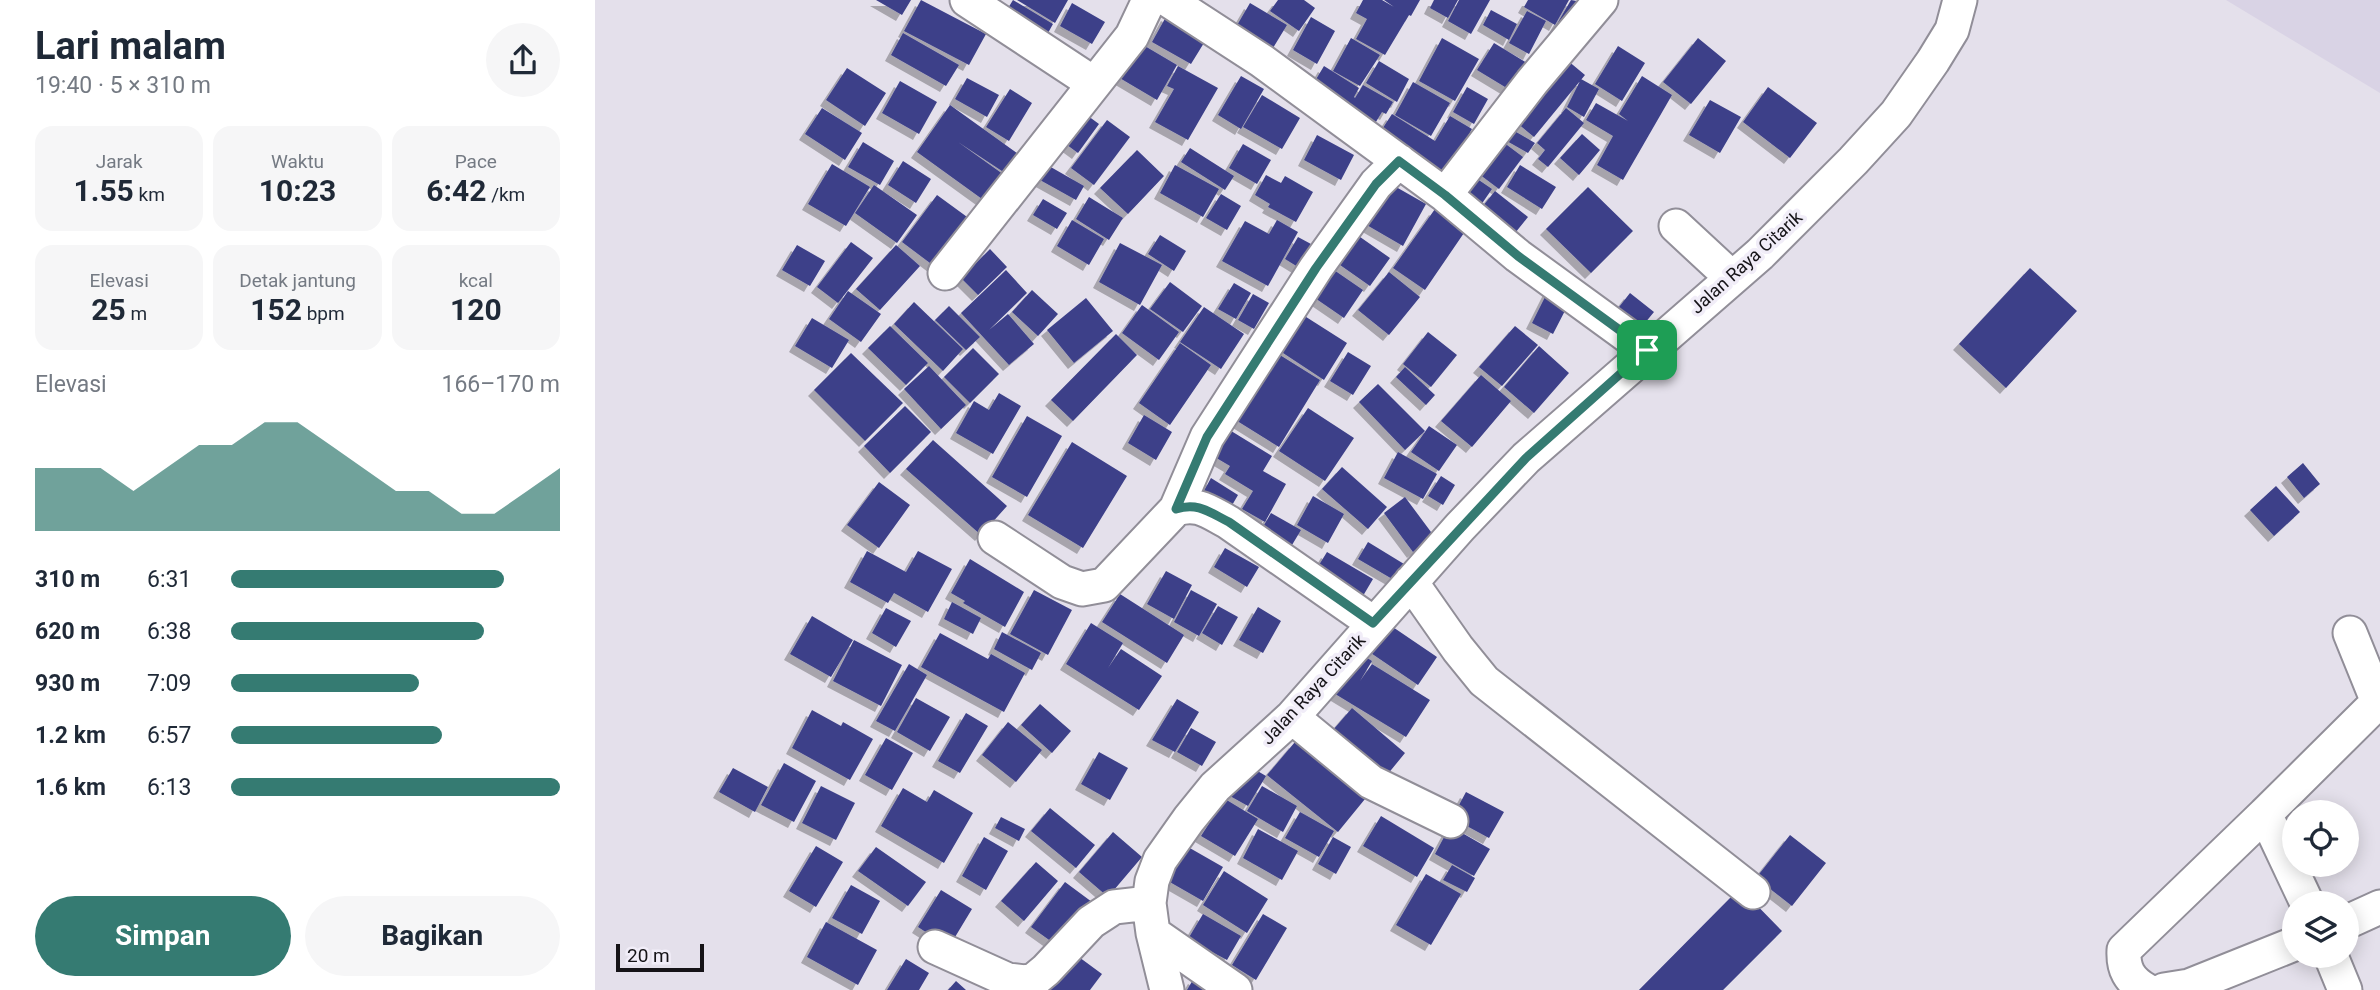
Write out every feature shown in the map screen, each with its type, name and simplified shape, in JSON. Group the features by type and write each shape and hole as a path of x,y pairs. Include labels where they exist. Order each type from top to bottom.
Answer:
{"street":[{"path":"967,0 1093,82"},
{"path":"945,273 1036,159 1093,82 1132,36 1149,0"},
{"path":"1168,0 1262,61 1399,161 1445,195 1518,256 1647,350"},
{"path":"1445,195 1532,82 1601,0"},
{"name":"Jalan Raya Citarik","path":"1167,990 1151,918 1152,881 1160,860 1189,819 1215,787 1292,717 1373,623 1526,458 1760,254 1896,114 1952,30 1960,0"},
{"path":"996,538 1062,582 1082,589 1104,585 1176,509 1207,437 1316,268 1376,184 1399,161"},
{"path":"1676,226 1732,278"},
{"path":"1176,509 1189,505 1203,508 1229,522 1373,623"},
{"path":"1411,582 1484,681 1753,892"},
{"path":"2146,990 2129,978 2123,963 2124,950 2379,705 2350,633"},
{"path":"1292,717 1371,782 1451,821"},
{"path":"2265,814 2301,891"},
{"path":"2359,916 2380,906"},
{"path":"935,947 1008,979 1025,982 1034,980 1091,922 1114,908 1151,918 1235,990"},
{"path":"2164,990 2189,986 2282,949"},
{"path":"2336,968 2345,990"}],"shaded area":[{"path":"2226,0 2380,0 2380,93"}],"building":[{"path":"876,0 911,0 902,15"},
{"path":"921,0 986,34 969,65 904,31"},
{"path":"1013,0 1053,24 1043,42 1002,18"},
{"path":"1017,0 1068,0 1055,23"},
{"path":"1278,0 1304,0 1315,8 1299,31 1270,11"},
{"path":"1363,0 1382,0 1394,7 1384,0 1420,0 1385,55 1356,39 1367,19 1356,13"},
{"path":"1434,0 1458,0 1448,18 1430,8"},
{"path":"1459,0 1490,0 1471,34 1448,21"},
{"path":"1528,0 1569,0 1555,25 1524,7"},
{"path":"1571,0 1582,2 1564,35 1554,29"},
{"path":"1072,3 1105,22 1092,44 1060,26"},
{"path":"1250,3 1287,25 1273,48 1236,27"},
{"path":"1491,10 1517,24 1509,40 1483,25"},
{"path":"1527,11 1546,21 1529,54 1509,43"},
{"path":"1167,15 1207,38 1191,64 1152,42"},
{"path":"1311,17 1335,31 1317,64 1293,50"},
{"path":"903,33 959,65 946,86 891,55"},
{"path":"1351,38 1380,55 1360,86 1333,71"},
{"path":"1442,38 1479,59 1455,101 1419,81"},
{"path":"1698,38 1726,61 1691,104 1663,82"},
{"path":"1138,42 1177,65 1157,100 1118,77"},
{"path":"1494,43 1527,63 1510,90 1477,70"},
{"path":"1618,46 1645,63 1622,101 1595,84"},
{"path":"1561,55 1585,75 1534,137 1510,117"},
{"path":"1379,61 1409,79 1397,102 1366,83"},
{"path":"1178,66 1218,88 1188,140 1155,122 1174,89 1167,86"},
{"path":"1324,66 1359,88 1355,98 1363,85 1393,102 1386,114 1382,112 1371,130 1309,91"},
{"path":"847,68 886,93 865,126 826,100"},
{"path":"1241,76 1264,89 1241,129 1218,115"},
{"path":"1642,76 1672,95 1623,180 1597,165 1613,136 1586,120 1596,103 1628,121 1619,114"},
{"path":"967,78 999,95 987,117 955,99"},
{"path":"1581,79 1599,89 1584,117 1567,107"},
{"path":"900,81 937,102 919,134 882,113"},
{"path":"1413,82 1450,103 1431,136 1395,115"},
{"path":"1467,87 1488,99 1474,124 1453,112"},
{"path":"1768,87 1817,123 1790,158 1743,122"},
{"path":"1010,89 1032,103 1009,141 986,127"},
{"path":"1262,95 1300,118 1282,149 1243,127"},
{"path":"1710,100 1741,117 1720,153 1689,135"},
{"path":"950,105 1021,156 1008,175 958,142 1007,177 989,204 917,152"},
{"path":"822,108 862,133 845,160 805,134"},
{"path":"1566,108 1584,123 1548,167 1538,159 1545,150 1537,143"},
{"path":"1084,113 1099,124 1078,153 1063,142"},
{"path":"1392,114 1435,141 1450,116 1472,129 1443,180 1375,140"},
{"path":"1107,120 1130,137 1094,185 1071,168"},
{"path":"1504,125 1535,143 1528,153 1498,136"},
{"path":"1582,134 1600,150 1579,175 1560,158"},
{"path":"1317,135 1354,155 1341,180 1304,160"},
{"path":"1495,136 1523,157 1499,189 1471,168"},
{"path":"863,142 894,161 880,185 848,167"},
{"path":"1243,144 1271,160 1257,184 1229,168"},
{"path":"1190,148 1234,176 1225,190 1181,162"},
{"path":"1137,150 1164,176 1128,214 1100,188"},
{"path":"903,161 931,179 916,203 888,185"},
{"path":"832,164 870,187 846,226 808,204"},
{"path":"1175,165 1219,189 1203,217 1160,193"},
{"path":"1520,165 1556,187 1542,209 1507,187"},
{"path":"1049,166 1084,186 1076,200 1040,180"},
{"path":"1467,172 1492,189 1474,215 1449,197"},
{"path":"1266,175 1281,183 1285,176 1313,192 1296,222 1268,207 1270,204 1255,195"},
{"path":"1389,183 1426,204 1403,246 1365,224"},
{"path":"874,185 917,215 897,243 855,213"},
{"path":"1588,187 1633,231 1591,273 1546,229"},
{"path":"1495,191 1528,217 1507,243 1474,217"},
{"path":"1221,194 1241,206 1227,230 1206,218"},
{"path":"937,195 974,222 938,269 902,242"},
{"path":"1089,197 1123,218 1109,240 1076,219"},
{"path":"1043,199 1067,213 1057,229 1033,215"},
{"path":"1435,209 1466,230 1425,290 1393,268"},
{"path":"1072,220 1104,239 1089,265 1057,246"},
{"path":"1277,220 1298,232 1268,286 1222,261 1245,221 1269,234"},
{"path":"1353,232 1390,258 1370,286 1333,260"},
{"path":"1160,235 1186,251 1174,271 1148,254"},
{"path":"1298,237 1311,244 1298,267 1285,259"},
{"path":"851,242 873,258 838,303 817,287"},
{"path":"1120,243 1162,265 1140,305 1099,282"},
{"path":"797,245 825,261 810,286 782,270"},
{"path":"896,245 920,266 880,310 856,289"},
{"path":"990,249 1007,267 978,295 961,278"},
{"path":"1331,268 1363,290 1344,318 1312,296"},
{"path":"2030,268 2077,311 2006,388 1959,344"},
{"path":"1006,270 1027,293 989,330 1008,314 1034,344 1009,365 961,313"},
{"path":"1389,272 1420,297 1389,335 1358,310"},
{"path":"1170,282 1202,306 1183,332 1150,309"},
{"path":"1234,283 1251,293 1236,319 1218,309"},
{"path":"1549,289 1570,301 1553,334 1532,323"},
{"path":"1032,290 1058,314 1038,336 1012,312"},
{"path":"848,291 881,314 861,342 829,319"},
{"path":"1630,293 1654,312 1635,335 1612,316"},
{"path":"1253,294 1269,303 1254,329 1238,320"},
{"path":"1086,298 1113,331 1074,363 1047,330"},
{"path":"914,302 963,349 943,371 894,324"},
{"path":"1142,305 1179,332 1159,360 1122,333"},
{"path":"949,306 980,337 966,350 935,320"},
{"path":"1204,307 1244,334 1221,369 1180,342"},
{"path":"1303,315 1347,343 1324,380 1280,351"},
{"path":"812,318 849,340 832,368 795,346"},
{"path":"890,326 928,363 906,385 868,348"},
{"path":"1515,326 1538,345 1502,386 1479,367"},
{"path":"1428,332 1457,355 1431,387 1403,364"},
{"path":"1116,334 1137,355 1073,421 1051,400"},
{"path":"1180,343 1211,365 1170,425 1139,403"},
{"path":"1539,346 1569,373 1534,413 1504,387"},
{"path":"973,348 999,374 970,403 944,377"},
{"path":"1275,352 1320,380 1279,447 1234,419"},
{"path":"1348,352 1371,366 1353,395 1330,381"},
{"path":"851,353 903,403 865,441 814,390"},
{"path":"929,366 966,405 941,429 904,389"},
{"path":"1405,367 1435,395 1426,405 1396,377"},
{"path":"1481,375 1511,401 1472,447 1441,421"},
{"path":"1378,384 1425,431 1405,450 1359,402"},
{"path":"999,393 1021,406 993,454 956,433 974,401 989,410"},
{"path":"905,406 931,432 890,473 864,446"},
{"path":"1308,408 1354,438 1325,481 1279,451"},
{"path":"1144,415 1172,432 1156,460 1128,443"},
{"path":"1027,416 1062,436 1027,497 992,477"},
{"path":"1223,426 1272,456 1263,471 1286,484 1265,522 1242,509 1253,491 1225,474 1230,466 1208,453"},
{"path":"1429,426 1457,445 1439,471 1411,452"},
{"path":"933,440 1007,506 981,535 906,469"},
{"path":"1072,442 1127,476 1083,548 1028,515"},
{"path":"1398,452 1437,474 1423,499 1384,478"},
{"path":"2303,463 2320,484 2304,498 2287,477"},
{"path":"1342,467 1387,507 1368,529 1322,489"},
{"path":"1441,476 1455,485 1443,505 1428,496"},
{"path":"1211,478 1238,495 1227,514 1200,498"},
{"path":"879,482 910,505 879,548 847,525"},
{"path":"2276,486 2300,512 2274,536 2250,510"},
{"path":"1313,496 1344,514 1328,543 1297,525"},
{"path":"1405,497 1434,536 1413,552 1384,513"},
{"path":"1271,513 1301,530 1286,555 1256,539"},
{"path":"1368,542 1404,564 1394,580 1358,559"},
{"path":"1225,548 1259,567 1247,587 1214,567"},
{"path":"867,551 906,572 918,551 952,569 928,612 894,593 888,603 850,582"},
{"path":"1327,552 1373,579 1357,606 1311,578"},
{"path":"970,559 1024,592 1005,627 951,593"},
{"path":"1166,571 1192,585 1174,619 1147,604"},
{"path":"1034,590 1072,610 1048,655 1010,634"},
{"path":"1191,590 1217,604 1199,636 1174,622"},
{"path":"1120,594 1184,635 1167,663 1102,622"},
{"path":"952,602 981,618 973,634 944,619"},
{"path":"1218,606 1238,617 1222,645 1202,633"},
{"path":"1258,607 1281,621 1263,653 1239,640"},
{"path":"886,608 911,621 896,647 872,633"},
{"path":"812,616 853,640 831,677 790,654"},
{"path":"1381,619 1437,657 1418,685 1362,647"},
{"path":"1091,623 1123,643 1108,668 1121,649 1162,676 1139,710 1066,664"},
{"path":"1002,632 1041,653 1032,670 994,649"},
{"path":"940,633 988,659 991,654 1025,673 1004,712 921,667"},
{"path":"854,640 902,665 881,706 833,681"},
{"path":"1351,648 1372,661 1360,681 1372,664 1430,700 1406,737 1327,689"},
{"path":"909,664 927,675 895,731 876,721"},
{"path":"916,698 950,717 930,751 897,732"},
{"path":"1177,699 1199,712 1175,752 1152,740"},
{"path":"1040,704 1071,731 1052,753 1021,725"},
{"path":"1352,708 1405,753 1387,775 1333,730"},
{"path":"812,710 841,726 843,722 873,739 850,780 792,748"},
{"path":"966,713 988,726 960,773 938,761"},
{"path":"1008,722 1042,750 1016,782 982,755"},
{"path":"1191,728 1216,742 1202,766 1177,752"},
{"path":"886,738 913,753 892,790 865,775"},
{"path":"1295,742 1365,799 1338,832 1267,775"},
{"path":"1099,752 1128,768 1110,800 1081,784"},
{"path":"784,763 816,781 794,822 761,805"},
{"path":"1249,766 1266,776 1248,806 1230,796"},
{"path":"733,768 768,787 755,812 719,792"},
{"path":"821,786 855,803 836,840 802,823"},
{"path":"1262,786 1297,806 1283,832 1247,811"},
{"path":"903,788 927,802 934,790 973,813 944,863 881,826"},
{"path":"1466,792 1504,812 1489,838 1452,818"},
{"path":"1225,799 1258,819 1235,856 1201,836"},
{"path":"1050,808 1095,845 1076,868 1031,831"},
{"path":"1300,812 1334,831 1319,857 1285,838"},
{"path":"1381,816 1434,848 1417,877 1363,846"},
{"path":"1001,817 1025,829 1019,841 995,828"},
{"path":"1450,826 1490,849 1474,876 1435,854"},
{"path":"1258,829 1298,851 1282,880 1243,858"},
{"path":"1113,832 1142,857 1108,897 1079,872"},
{"path":"1790,835 1826,863 1792,906 1756,878"},
{"path":"984,837 1008,851 986,890 962,876"},
{"path":"1333,837 1351,847 1336,874 1318,864"},
{"path":"816,846 843,862 816,907 789,891"},
{"path":"876,847 926,882 908,906 858,871"},
{"path":"1188,847 1223,867 1203,901 1168,881"},
{"path":"1036,862 1058,881 1024,921 1001,901"},
{"path":"1452,865 1475,878 1467,892 1443,880"},
{"path":"1224,871 1268,899 1247,933 1203,905"},
{"path":"1426,874 1461,894 1431,945 1396,925"},
{"path":"1065,882 1092,902 1059,947 1031,927"},
{"path":"851,885 880,901 862,934 832,918"},
{"path":"1740,888 1782,931 1723,990 1639,990"},
{"path":"941,890 972,909 949,947 918,927"},
{"path":"1203,914 1241,936 1227,960 1188,939"},
{"path":"1263,914 1287,928 1256,980 1232,965"},
{"path":"826,922 877,950 858,985 807,957"},
{"path":"1068,949 1102,974 1090,990 1040,990"},
{"path":"906,959 929,973 919,990 887,990"},
{"path":"1194,978 1215,990 1187,990"},
{"path":"956,981 966,990 948,990"}],"route":[{"path":"1399,161 1445,195 1518,256 1647,350 1526,458 1459,527 1373,623 1229,522 1203,508 1189,505 1176,509 1207,437 1316,268 1376,184 1399,161"}]}
